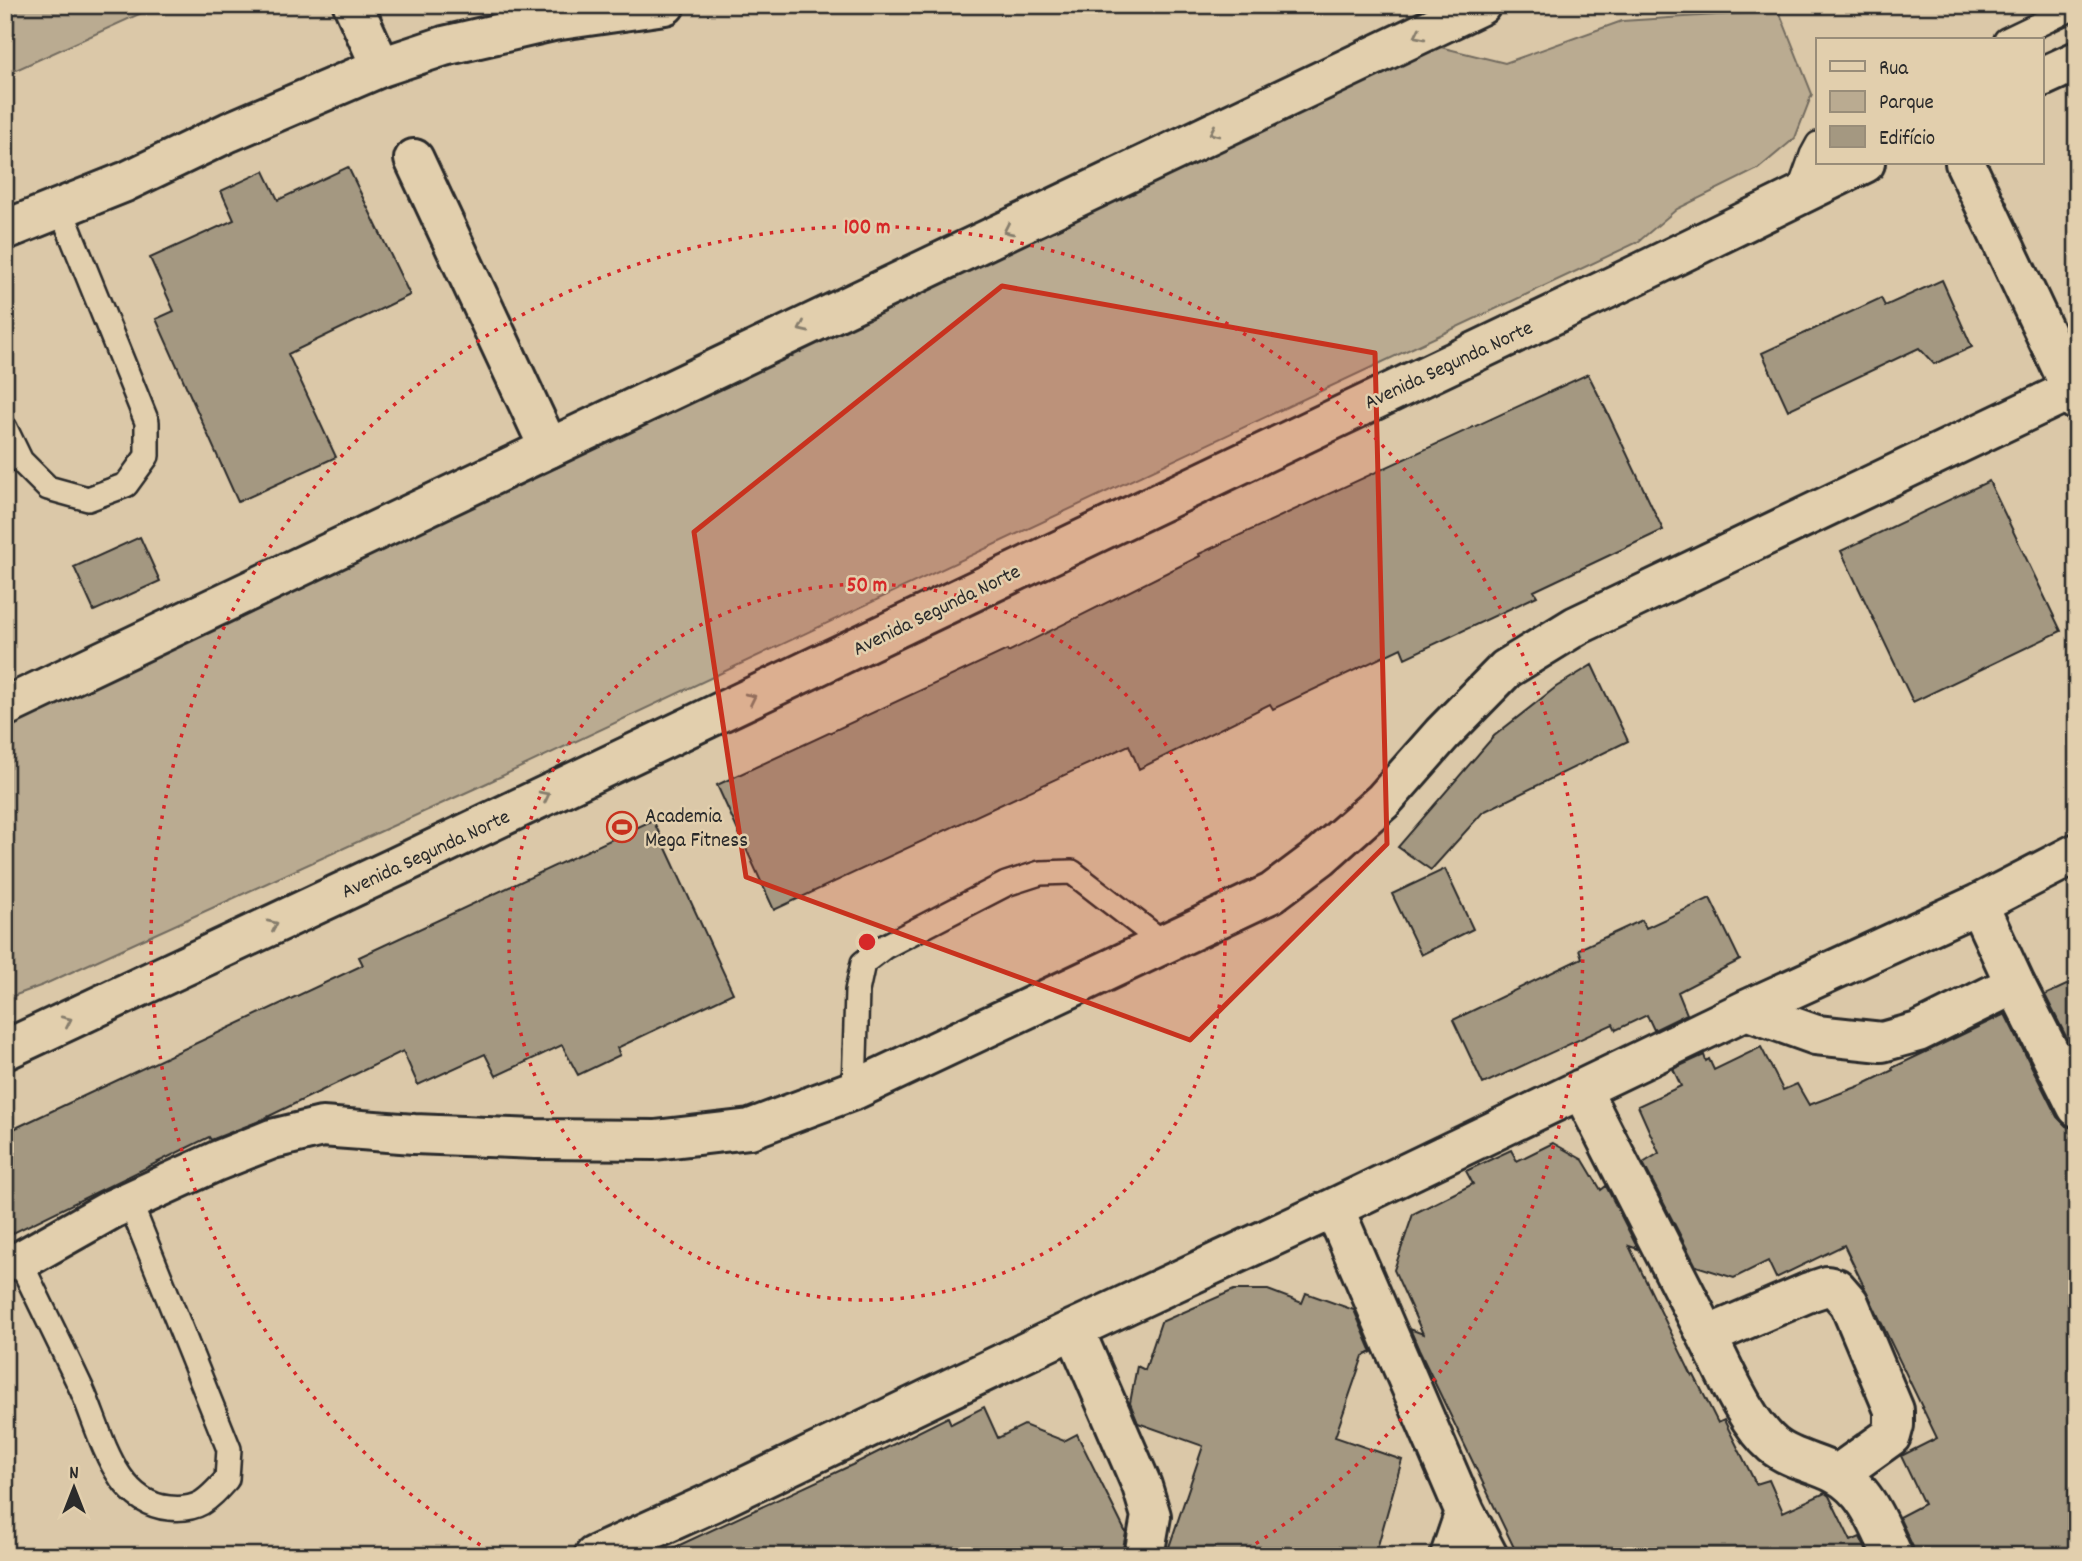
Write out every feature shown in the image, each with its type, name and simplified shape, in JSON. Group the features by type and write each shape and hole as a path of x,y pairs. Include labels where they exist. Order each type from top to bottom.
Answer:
{"street":[{"path":"353,5 381,67"},
{"path":"5,230 125,182 229,132 381,67 444,46 553,22 664,5"},
{"path":"5,708 1481,5"},
{"path":"2044,76 2077,61"},
{"path":"414,159 549,449"},
{"name":"Avenida Segunda Norte","path":"5,1050 424,854 1863,164"},
{"path":"20,1261 129,1200 217,1161 272,1139 323,1127 523,1139 654,1140 750,1129 854,1090 1272,893 1320,857 1383,801 1451,725 1506,669 1517,662 1576,626 2074,395 1965,164"},
{"path":"594,1556 1334,1208 1746,1010 1978,904 2077,853"},
{"path":"1978,904 2077,1107"},
{"path":"1746,1010 1816,1035 1882,1042 1918,1032 2015,984"},
{"path":"1581,1089 1734,1389 1759,1432 1776,1447 1838,1474 1861,1493 1893,1556"},
{"path":"1334,1208 1465,1513 1488,1556"},
{"path":"1707,1336 1809,1292 1827,1286 1836,1288 1849,1303 1894,1410 1895,1424 1891,1436 1838,1474"},
{"path":"1074,1329 1142,1486 1152,1516 1144,1556"},
{"path":"1450,1556 1465,1513"}],"lane":[{"path":"2009,38 2044,13 2077,6"},
{"path":"1797,197 1816,148"},
{"path":"5,428 21,461 48,488 88,499 126,485 147,456 147,422 60,207"},
{"path":"854,1090 857,991 863,963 884,947 1006,884 1040,873 1072,872 1165,944"},
{"path":"20,1261 82,1390 117,1472 140,1499 160,1507 185,1509 208,1500 227,1479 229,1449 129,1200"}],"highlighted area":[{"path":"1002,286 1375,353 1387,844 1190,1040 746,877 694,532"}],"green space":[{"path":"5,5 156,5 157,6 5,75"},
{"path":"1779,11 1812,94 1795,138 1758,169 1677,209 1638,242 487,783 43,985 5,999 5,727 1432,45 1505,63 1622,21"}],"building":[{"path":"348,167 410,295 288,354 336,457 238,502 156,319 174,311 150,258 234,220 221,191 264,171 278,200"},
{"path":"1942,280 1972,347 1934,364 1919,348 1788,410 1762,353 1881,298 1885,306"},
{"path":"1588,374 1663,530 1534,591 1537,596 1405,658 1401,648 1273,709 1270,704 1139,769 1129,745 774,910 717,785 1007,650 1008,652 1200,556 1199,554"},
{"path":"1989,481 2061,631 1913,702 1841,551"},
{"path":"140,537 160,581 94,611 74,567"},
{"path":"1592,665 1628,741 1483,812 1431,870 1398,847 1494,736 1556,687"},
{"path":"653,820 733,993 617,1048 620,1055 578,1075 562,1045 496,1076 485,1054 418,1085 403,1051 257,1122 211,1140 209,1137 5,1237 5,1133 363,965 359,957"},
{"path":"1445,869 1473,929 1421,955 1392,894"},
{"path":"1710,898 1740,960 1678,992 1687,1014 1654,1030 1647,1015 1616,1030 1613,1024 1483,1084 1453,1020 1582,958 1579,949 1642,920 1646,928"},
{"path":"2077,980 2077,1058 2045,995"},
{"path":"2005,1014 2057,1117 2066,1126 2077,1129 2077,1556 1914,1556 1913,1547 1899,1517 1924,1504 1901,1456 1937,1438 1844,1245 1776,1278 1768,1261 1734,1278 1696,1266 1643,1163 1659,1153 1638,1106 1681,1086 1673,1069 1704,1055 1714,1070 1761,1047 1783,1090 1797,1084 1809,1105 1862,1085"},
{"path":"1553,1143 1583,1160 1601,1190 1606,1186 1638,1249 1629,1246 1692,1376 1694,1375 1718,1423 1724,1420 1756,1484 1769,1480 1783,1512 1825,1493 1851,1541 1860,1537 1869,1556 1518,1556 1419,1350 1410,1329 1423,1334 1394,1270 1413,1214 1473,1184 1466,1171 1511,1150 1517,1161"},
{"path":"1234,1290 1268,1290 1302,1303 1306,1293 1354,1310 1372,1352 1363,1356 1335,1437 1402,1460 1375,1556 1166,1556 1203,1446 1138,1423 1130,1403 1137,1366 1145,1370 1161,1322"},
{"path":"984,1407 998,1438 1024,1425 1064,1441 1077,1434 1126,1533 1123,1548 1088,1548 1071,1556 656,1556 948,1417 951,1424"}],"place":[{"name":"Academia Mega Fitness","path":"622,827"}]}
